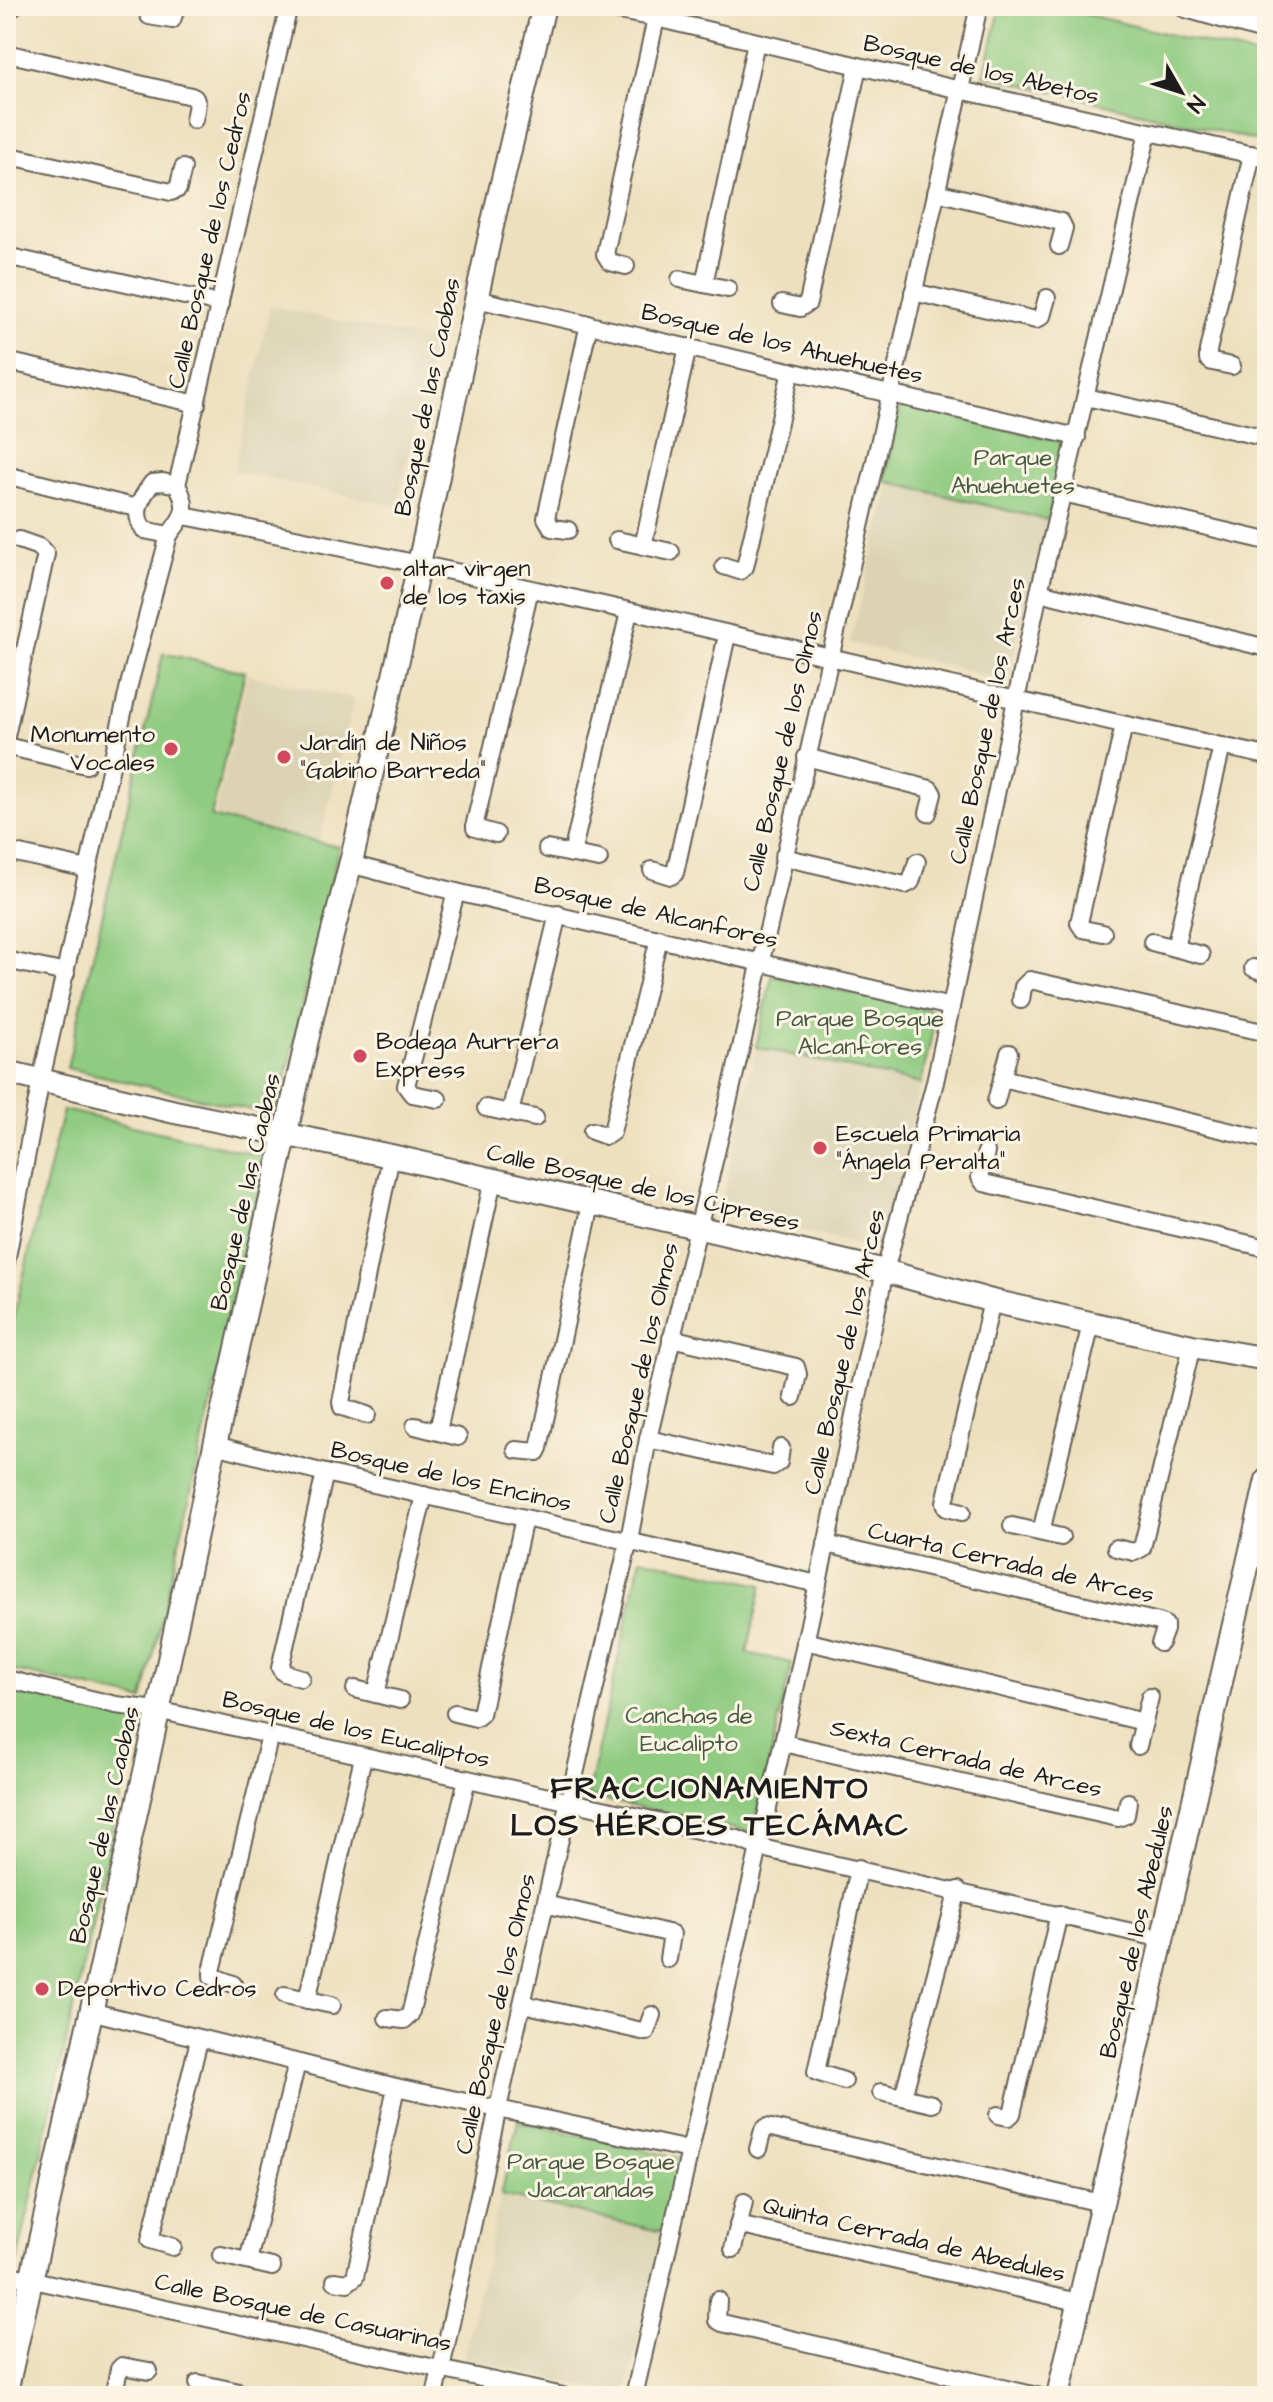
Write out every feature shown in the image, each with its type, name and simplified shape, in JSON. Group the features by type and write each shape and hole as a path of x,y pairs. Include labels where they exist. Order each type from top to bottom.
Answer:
{"street":[{"path":"6,14 14,6"},
{"path":"149,16 172,20 177,6"},
{"name":"Calle Bosque de los Cedros","path":"177,485 289,6"},
{"name":"Bosque de las Caobas","path":"6,2392 215,1445 544,6"},
{"name":"Bosque de los Abetos","path":"592,6 1259,156"},
{"name":"Calle Bosque de los Olmos","path":"435,2396 629,1540 648,1439 979,6"},
{"path":"1186,6 1267,29"},
{"path":"626,266 610,262 605,254 656,18"},
{"path":"704,284 756,42"},
{"path":"6,53 191,96 197,104 194,120"},
{"path":"782,304 800,308 808,303 858,66"},
{"name":"Calle Bosque de los Arces","path":"634,2396 783,1743 885,1271 935,1082 1039,592 1148,132"},
{"path":"6,155 171,192 178,189 183,168"},
{"path":"1232,366 1212,362 1208,359 1208,351 1259,156"},
{"path":"936,192 1061,222 1064,228 1059,246"},
{"path":"6,256 220,304"},
{"path":"680,279 728,289"},
{"path":"913,292 1036,320 1042,316 1047,298"},
{"name":"Bosque de los Ahuehuetes","path":"476,299 1077,437"},
{"path":"568,530 552,528 546,518 589,324"},
{"path":"643,546 688,347"},
{"path":"6,361 197,404"},
{"path":"724,566 740,571 745,567 791,371"},
{"path":"1086,397 1267,438"},
{"path":"6,475 137,508"},
{"path":"6,1262 41,1080 130,681 169,535 184,516 184,497 177,485 152,483 137,508 138,522 144,530 169,535"},
{"path":"1063,493 1267,541"},
{"path":"184,516 419,563 627,620 727,635 1267,756"},
{"path":"6,736 46,554 39,547 19,540"},
{"path":"617,540 671,552"},
{"path":"1039,592 1267,648"},
{"path":"496,834 480,831 475,828 475,823 529,594"},
{"path":"572,854 627,620"},
{"path":"652,870 671,876 675,873 727,635"},
{"path":"1103,933 1083,929 1079,923 1124,725"},
{"path":"6,746 86,765"},
{"path":"1175,948 1222,746"},
{"path":"806,757 930,789 933,794 928,813"},
{"path":"547,849 599,859"},
{"path":"6,851 88,869"},
{"path":"783,857 905,885 911,882 917,862"},
{"name":"Bosque de Alcanfores","path":"350,864 456,892 951,1007"},
{"path":"438,1099 412,1094 406,1086 456,892"},
{"path":"510,1113 558,914"},
{"path":"592,1131 606,1136 612,1132 659,938"},
{"path":"1152,942 1201,955"},
{"path":"6,960 66,973"},
{"path":"1021,1000 1023,987 1030,980 1267,1033"},
{"path":"996,1101 1009,1053"},
{"name":"Calle Bosque de los Cipreses","path":"6,1072 286,1136 391,1156 885,1271 1091,1324 1267,1359"},
{"path":"1002,1078 1267,1140"},
{"path":"486,1108 535,1118"},
{"path":"986,1152 980,1177 984,1183 1267,1248"},
{"path":"367,1415 342,1407 341,1402 391,1156"},
{"path":"438,1431 493,1180"},
{"path":"516,1450 537,1452 539,1448 591,1204"},
{"path":"962,1512 947,1508 945,1502 992,1301"},
{"path":"1041,1532 1091,1324"},
{"path":"671,1338 796,1367 798,1374 793,1397"},
{"path":"1116,1548 1134,1552 1142,1548 1192,1346"},
{"path":"415,1426 458,1437"},
{"path":"648,1439 773,1466 779,1462 781,1448"},
{"name":"Bosque de los Encinos","path":"215,1445 325,1473 818,1584"},
{"path":"301,1678 284,1673 280,1668 325,1473"},
{"name":"Bosque de los Abedules","path":"1058,2396 1267,1480"},
{"path":"376,1694 424,1495"},
{"path":"455,1713 476,1718 481,1714 524,1518"},
{"path":"1012,1526 1061,1537"},
{"name":"Cuarta Cerrada de Arces","path":"826,1544 1159,1622 1165,1625 1160,1643"},
{"path":"805,1641 1144,1722"},
{"name":"Bosque de los Eucaliptos","path":"6,1679 569,1801 1163,1939"},
{"path":"355,1689 400,1700"},
{"path":"1138,1746 1150,1697"},
{"path":"233,1984 212,1976 212,1971 270,1735"},
{"name":"Sexta Cerrada de Arces","path":"783,1743 1118,1818 1126,1815 1128,1802"},
{"path":"307,2000 363,1757"},
{"path":"387,2018 404,2020 410,2015 467,1779"},
{"path":"844,2081 816,2072 859,1868"},
{"path":"903,2097 958,1890"},
{"path":"545,1904 672,1934 668,1959"},
{"path":"998,2115 1008,2117 1012,2114 1059,1914"},
{"path":"285,1995 332,2005"},
{"path":"523,2004 646,2032 652,2015"},
{"path":"90,2011 396,2087 689,2150"},
{"path":"173,2247 150,2240 199,2040"},
{"path":"248,2261 297,2063"},
{"path":"335,2281 347,2283 355,2277 396,2087"},
{"path":"881,2092 932,2104"},
{"path":"758,2149 763,2130 767,2127 1101,2203"},
{"name":"Quinta Cerrada de Abedules","path":"733,2249 744,2202"},
{"name":"Quinta Cerrada de Abedules","path":"738,2225 1078,2302"},
{"path":"221,2255 272,2267"},
{"name":"Calle Bosque de Casuarinas","path":"6,2274 563,2396"},
{"path":"718,2300 715,2314 722,2323 1037,2396"},
{"path":"113,2396 122,2366 149,2371"},
{"path":"198,2383 220,2392 239,2392"}],"shaded area":[{"path":"270,306 434,341 397,506 234,471"},
{"path":"890,483 1048,520 1008,681 850,643"},
{"name":"Jardín de Niños \"Gabino Barreda\"","path":"248,675 354,699 320,840 215,816"},
{"name":"Escuela Primaria \"Ángela Peralta\"","path":"756,1047 921,1084 884,1249 719,1212"},
{"path":"501,2195 664,2232 626,2396 463,2359"}],"green space":[{"path":"1001,6 1052,6 1267,58 1267,143 984,75"},
{"name":"Parque Ahuehuetes","path":"901,405 1067,443 1048,520 884,481"},
{"path":"163,653 245,672 211,817 339,847 277,1116 67,1068"},
{"name":"Parque Bosque Alcanfores","path":"772,976 937,1011 921,1084 756,1047"},
{"path":"63,1110 268,1157 143,1700 6,1669 6,1349"},
{"name":"Canchas de Eucalipto","path":"641,1558 762,1585 747,1653 792,1663 753,1833 587,1796"},
{"name":"Deportivo Cedros","path":"6,1687 138,1718 17,2262 6,2260"},
{"name":"Parque Bosque Jacarandas","path":"518,2121 681,2158 664,2232 501,2195"}],"place":[{"name":"altar virgen de los taxis","path":"387,583"},
{"name":"Monumento Vocales","path":"171,749"},
{"name":"Jardín de Niños \"Gabino Barreda\"","path":"284,757"},
{"name":"Bodega Aurrera Express","path":"360,1056"},
{"name":"Escuela Primaria \"Ángela Peralta\"","path":"820,1148"},
{"name":"Deportivo Cedros","path":"42,1989"}],"district":[{"name":"FRACCIONAMIENTO LOS HÉROES TECÁMAC","path":"710,1806"}]}
